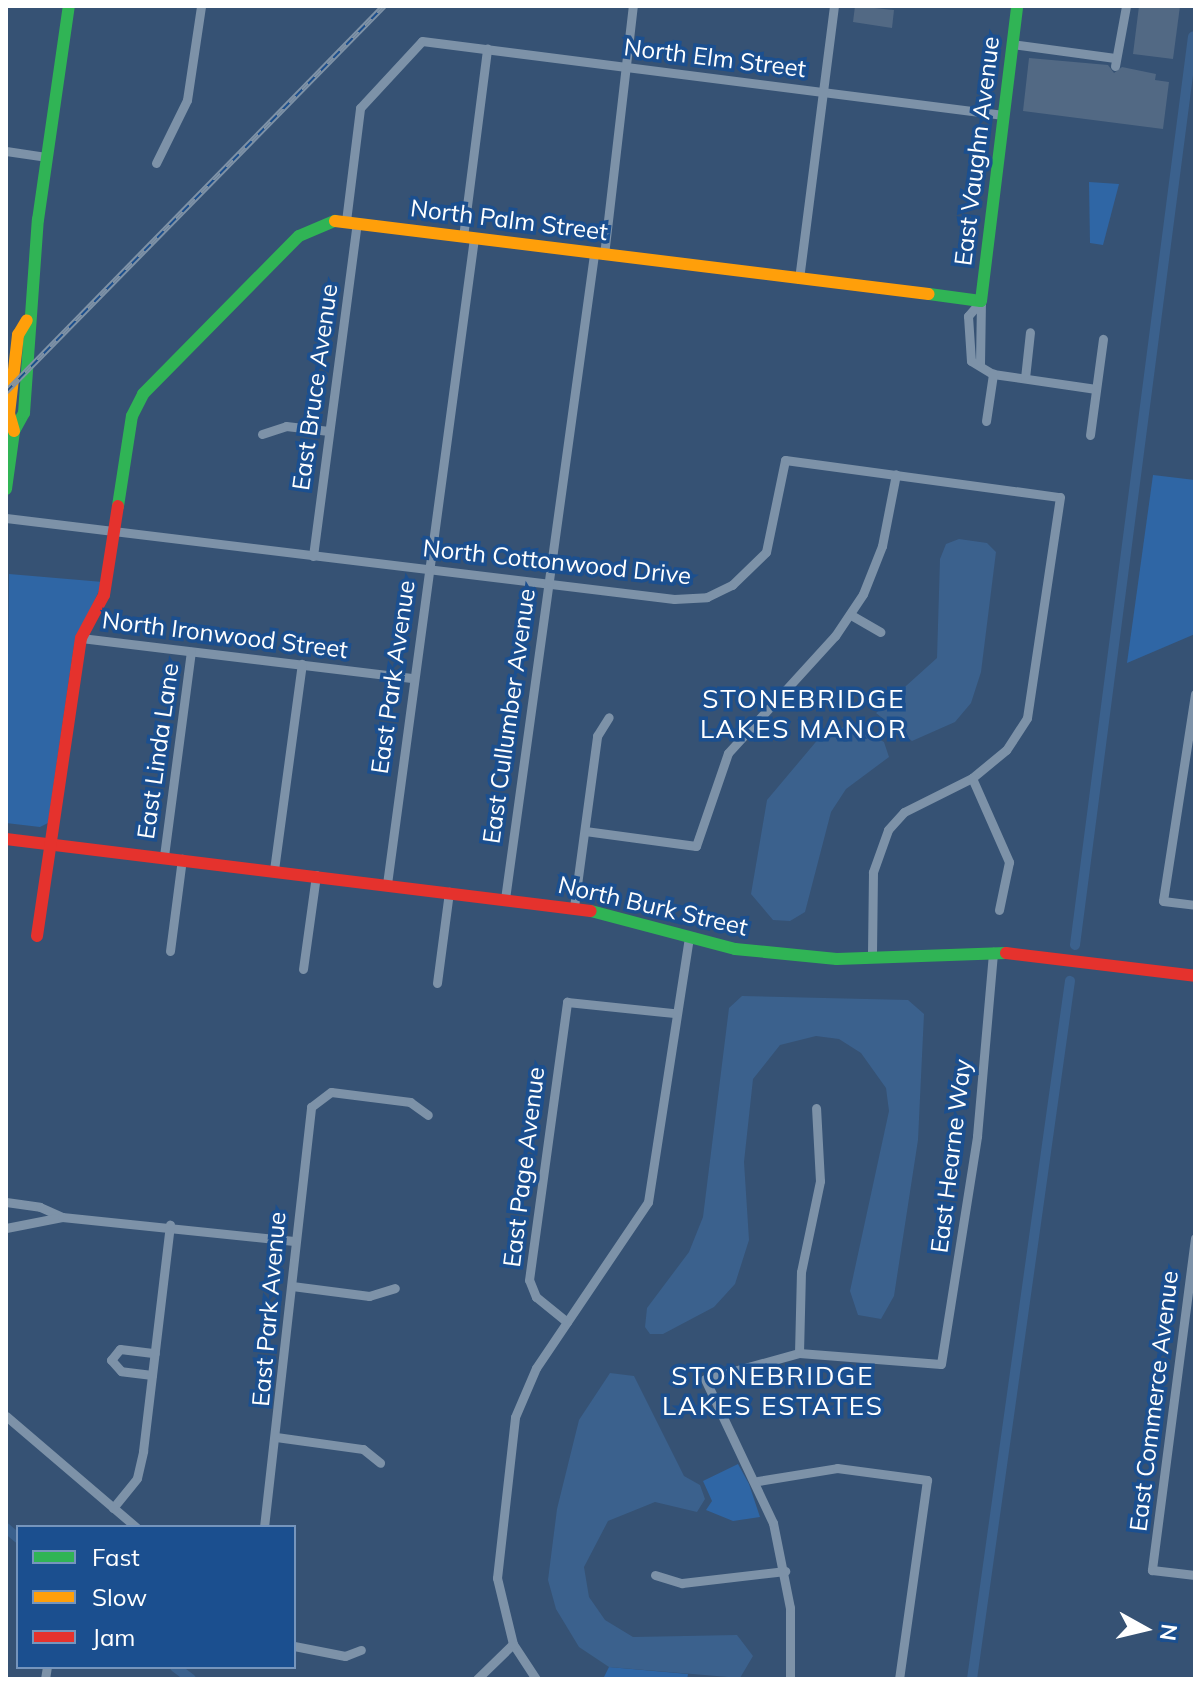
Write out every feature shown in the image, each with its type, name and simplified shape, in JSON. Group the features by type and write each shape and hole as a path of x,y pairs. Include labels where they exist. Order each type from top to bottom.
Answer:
{"street":[{"path":"6,489 14,431 9,414 17,347 27,320 46,157 69,6"},
{"path":"156,163 187,100 201,6"},
{"name":"East Cullumber Avenue","path":"505,899 633,6"},
{"path":"799,279 834,6"},
{"name":"East Vaughn Avenue","path":"981,301 1017,6"},
{"path":"1012,44 1115,62 1126,6"},
{"name":"North Elm Street","path":"422,41 1003,115"},
{"name":"East Bruce Avenue","path":"313,556 352,222 360,108 422,41"},
{"name":"East Park Avenue","path":"387,884 469,238 487,49"},
{"path":"6,151 46,157"},
{"name":"North Palm Street","path":"81,638 104,595 126,434 143,394 299,236 323,222 352,222 981,301"},
{"path":"980,364 981,301"},
{"path":"981,301 968,316 965,335 971,361 993,374 1096,389"},
{"path":"1025,378 1030,332"},
{"path":"1090,435 1103,339"},
{"path":"986,421 993,374"},
{"path":"262,434 286,426 329,431"},
{"name":"North Cottonwood Drive","path":"6,518 674,599 707,597 732,585 766,552 785,460 1060,497 1034,697 1017,736 972,778"},
{"path":"585,831 696,846 728,753 851,615 882,546 896,474"},
{"path":"851,615 880,632"},
{"path":"37,936 81,638"},
{"name":"North Ironwood Street","path":"81,638 412,678"},
{"name":"East Linda Lane","path":"164,856 191,652"},
{"path":"274,870 302,664"},
{"path":"1193,694 1163,901 1195,905"},
{"path":"574,907 597,736 609,717"},
{"path":"872,958 873,872 888,830 904,812 972,778 1009,862 999,910"},
{"name":"North Burk Street","path":"6,839 574,907 735,949 872,958 993,952 1195,976"},
{"name":"East Linda Lane","path":"170,951 182,859"},
{"path":"303,969 316,875"},
{"path":"437,983 449,892"},
{"path":"536,1679 513,1644 497,1578 515,1417 523,1391 648,1202 674,1013 689,938"},
{"name":"East Hearne Way","path":"799,1353 941,1364 977,1136 993,952"},
{"name":"East Page Avenue","path":"567,1322 536,1297 529,1280 567,1002 674,1013"},
{"name":"East Park Avenue","path":"264,1525 311,1107 318,1097 331,1092 410,1102 428,1115"},
{"path":"790,1679 785,1571 758,1481 705,1379 799,1353 801,1272 820,1181 816,1108"},
{"path":"6,1202 62,1217 170,1225 294,1241"},
{"path":"6,1228 62,1217"},
{"path":"113,1508 137,1478 170,1225"},
{"name":"East Commerce Avenue","path":"1195,1238 1191,1307 1152,1570 1195,1575"},
{"path":"292,1286 369,1296 395,1288"},
{"path":"152,1375 121,1371 111,1360 120,1349 155,1353"},
{"path":"6,1416 134,1525"},
{"path":"276,1437 363,1449 380,1463"},
{"path":"758,1481 837,1468 927,1480 899,1679"},
{"path":"655,1575 682,1583 785,1571"},
{"path":"477,1679 513,1644"},
{"path":"296,1646 345,1656 361,1650"}],"shaded area":[{"path":"1089,182 1119,184 1103,245 1090,243"},
{"path":"1153,475 1195,480 1195,634 1127,663"},
{"path":"959,539 987,543 996,552 981,672 971,703 955,722 912,741 876,713 937,658 940,559 946,544"},
{"path":"9,574 103,582 74,645 48,823 40,827 6,823"},
{"path":"851,724 884,742 889,757 846,789 831,812 805,912 790,921 773,920 751,894 767,800 820,737"},
{"path":"742,996 908,1000 924,1014 918,1140 894,1296 881,1319 858,1315 850,1291 889,1111 886,1088 861,1053 839,1039 816,1036 780,1045 753,1079 744,1162 749,1240 735,1284 714,1307 663,1334 650,1334 645,1327 647,1308 689,1252 703,1217 729,1008"},
{"path":"610,1373 634,1376 684,1476 700,1485 705,1499 697,1512 655,1502 608,1521 584,1567 589,1597 605,1620 633,1637 737,1635 753,1656 740,1678 609,1667 579,1647 556,1609 548,1580 557,1509 579,1420"},
{"path":"738,1464 749,1484 760,1517 733,1521 706,1510 712,1501 703,1481"},
{"path":"609,1667 688,1674 687,1679 603,1679"}],"building":[{"path":"855,6 894,10 892,28 853,22"},
{"path":"1139,6 1180,6 1173,59 1133,54"},
{"path":"1029,58 1108,65 1114,73 1122,67 1156,74 1155,80 1169,82 1163,129 1023,111"}],"waterway":[{"path":"1075,945 1193,37"},
{"path":"972,1679 1070,981"},
{"path":"6,1528 16,1536"},
{"path":"178,1669 191,1679"}],"railway":[{"path":"6,392 384,6"}],"traffic: fast":[{"path":"6,489 14,431 24,413 38,220 69,6"},
{"path":"929,294 981,301 1017,6"},
{"path":"118,506 132,416 143,394 299,236 335,221"},
{"path":"591,911 735,949 837,959 1006,953"}],"traffic: slow":[{"path":"335,221 929,294"},
{"path":"14,431 9,414 18,335 27,320"}],"traffic: jam":[{"path":"37,936 81,638 104,595 118,506"},
{"path":"6,839 591,911"},
{"path":"1006,953 1195,976"}],"district":[{"name":"STONEBRIDGE LAKES MANOR","path":"804,714"},
{"name":"STONEBRIDGE LAKES ESTATES","path":"773,1391"}]}
